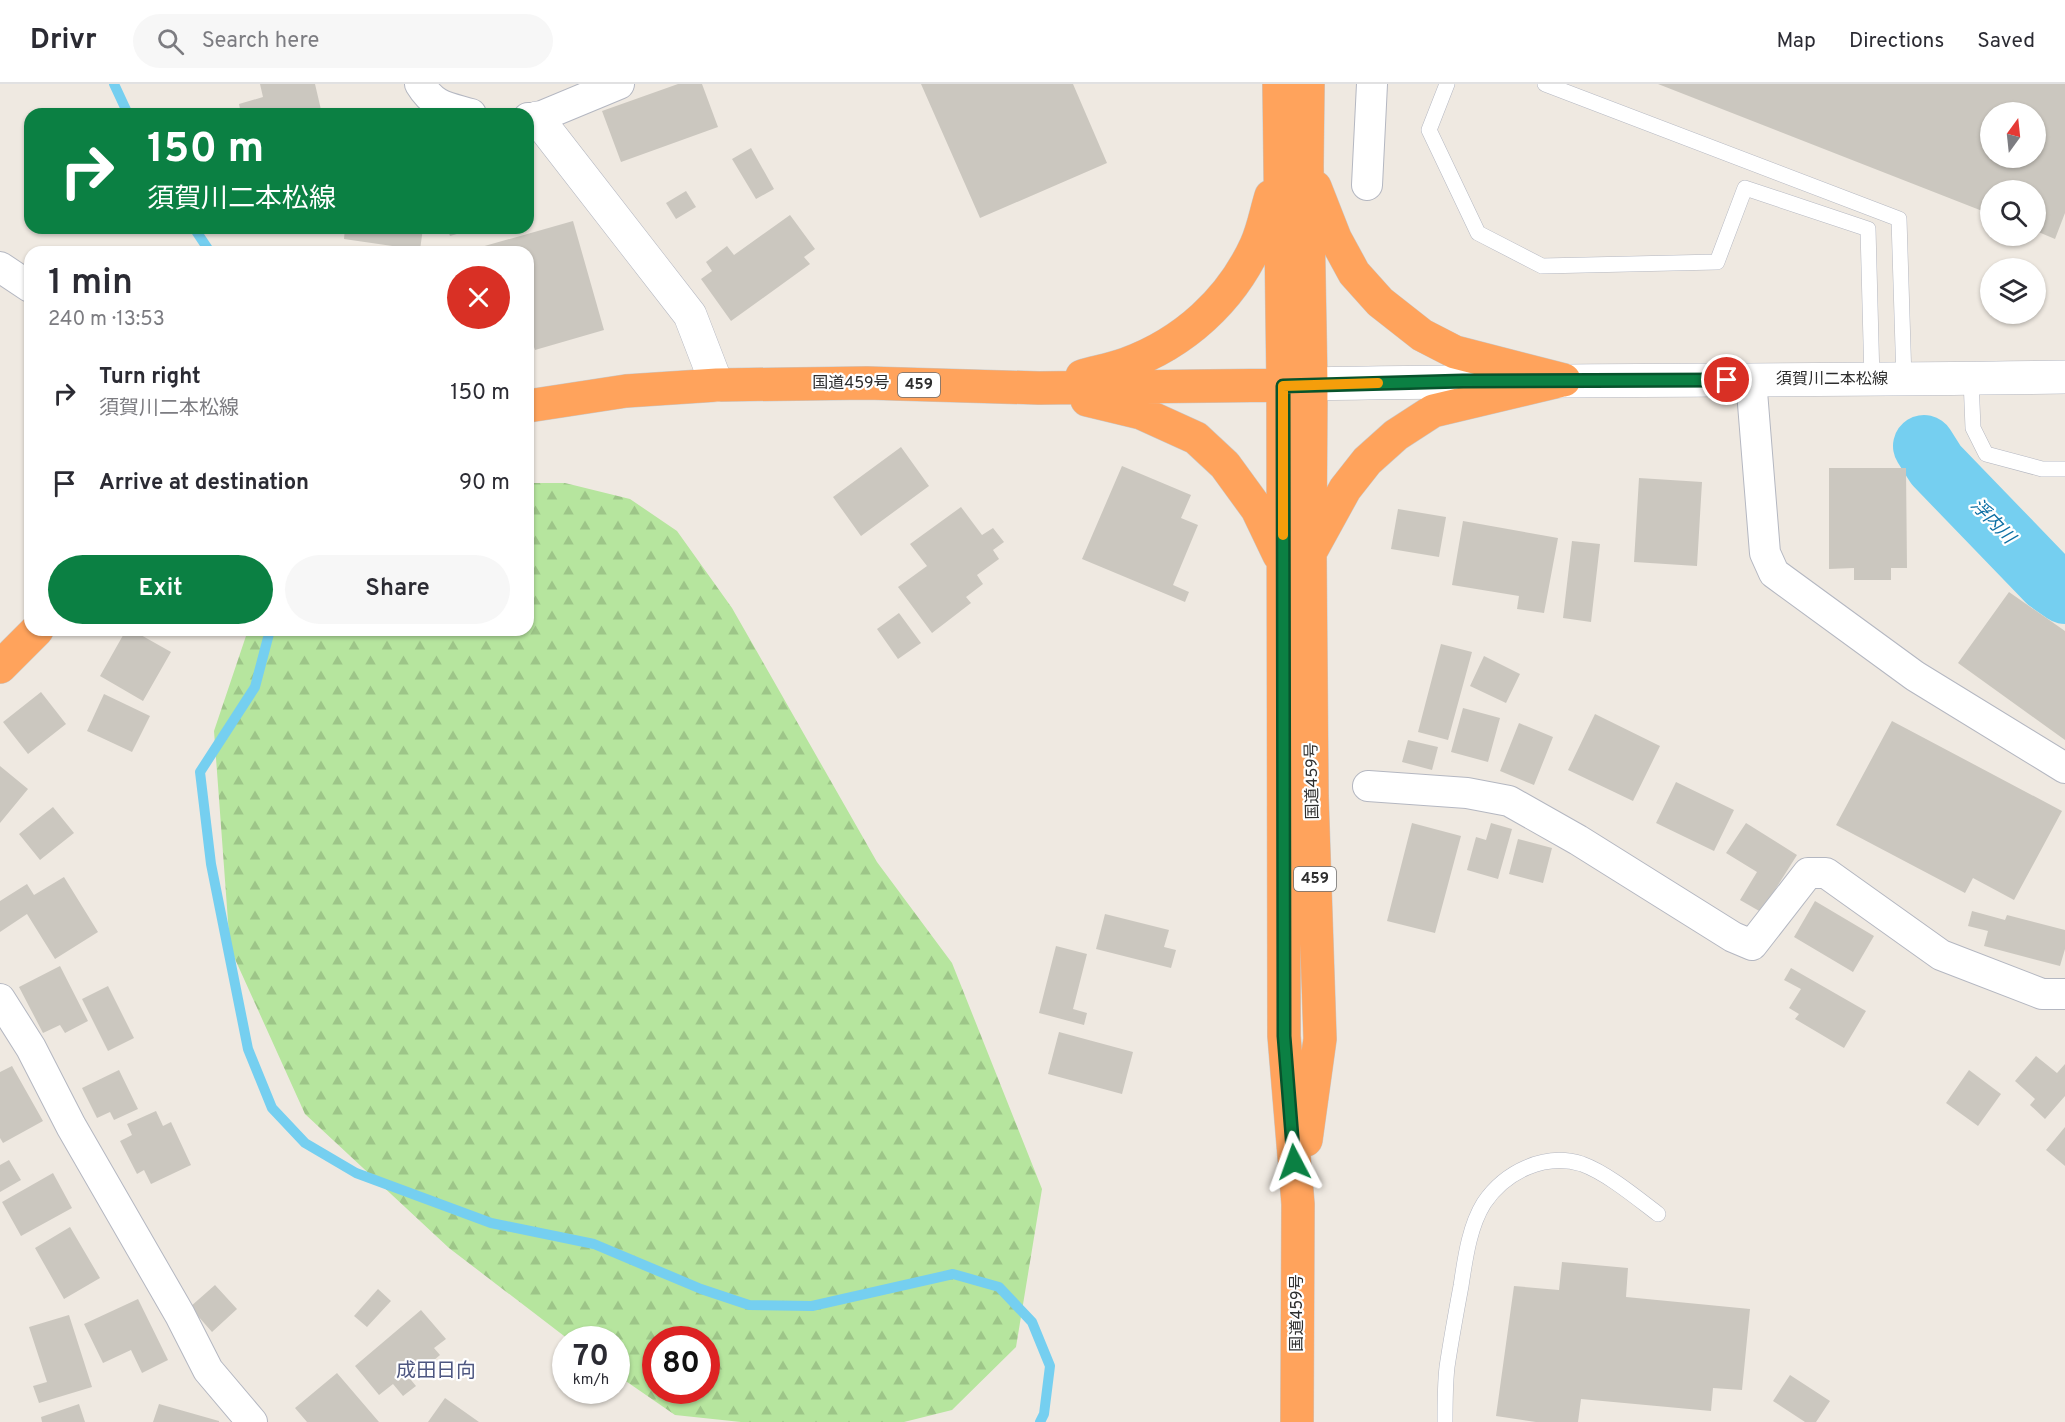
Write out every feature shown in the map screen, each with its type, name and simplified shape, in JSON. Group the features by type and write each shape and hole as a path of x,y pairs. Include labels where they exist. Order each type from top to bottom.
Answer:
{"highway":[{"path":"1279,84 1294,166 1297,385"},
{"path":"1039,388 1127,363 1161,347 1192,328 1217,305 1240,276 1294,166 1308,84"},
{"path":"1294,166 1354,273 1380,302 1422,335 1455,352 1564,380"},
{"path":"1039,388 1141,413 1196,438 1225,465 1297,559 1367,461 1396,435 1433,411 1564,380"},
{"name":"国道459号","path":"534,405 626,391 717,385 867,384 1039,388 1297,385 1297,559 1312,796 1320,1039 1298,1204 1297,1422"},
{"path":"0,667 31,636"}],"main road":[{"path":"534,120 690,315 717,385"},
{"name":"須賀川二本松線","path":"1297,385 1564,380 1904,380 2065,377"}],"street":[{"path":"420,84 427,96 438,105 449,108"},
{"path":"534,117 619,84"},
{"path":"1367,185 1372,84"},
{"path":"0,267 24,283"},
{"path":"1751,380 1765,553 1774,573 1915,676 2065,768"},
{"path":"1368,786 1467,793 1509,801 1578,840 1733,937 1752,945 1808,873 1826,873 1941,955 2042,994 2065,994"},
{"path":"0,999 31,1048 71,1126 180,1315 208,1370 252,1422"}],"lane":[{"path":"1447,84 1429,130 1478,233 1542,266 1717,262 1745,188 1868,229 1872,380"},
{"path":"1545,84 1899,219 1904,380"},
{"path":"1971,379 1973,428 1986,454 2042,469 2065,469"},
{"path":"1445,1422 1447,1369 1473,1229 1484,1203 1502,1184 1516,1172 1545,1160 1564,1160 1583,1164 1614,1181 1658,1214"}],"green space":[{"path":"534,483 565,483 630,499 677,531 732,608 877,862 952,963 1042,1189 1016,1347 952,1410 904,1422 741,1422 675,1415 659,1404 720,1404 720,1326 642,1326 642,1392 630,1384 630,1326 552,1327 449,1248 305,1114 230,948 214,731 246,636 534,636"}],"building":[{"path":"260,84 315,84 321,108 240,108 239,104 263,97"},
{"path":"678,84 702,84 718,127 621,162 602,111"},
{"path":"921,84 1073,84 1107,163 980,218"},
{"path":"1658,84 2065,84 2065,213 2055,239 2046,235 2046,180 1980,180 1980,210"},
{"path":"751,148 774,189 756,199 732,159"},
{"path":"686,191 696,207 676,219 666,203"},
{"path":"790,215 815,249 804,257 810,264 731,321 701,279 712,271 706,262 727,246 734,255"},
{"path":"573,221 604,330 535,350 534,246 485,246 534,234 534,232"},
{"path":"344,234 422,234 421,246 392,246 344,239"},
{"path":"901,447 929,486 861,536 833,497"},
{"path":"1122,466 1191,495 1181,518 1198,525 1173,585 1189,592 1185,602 1082,559"},
{"path":"1829,468 1906,468 1907,568 1891,568 1891,580 1854,580 1854,568 1829,569"},
{"path":"1639,478 1702,482 1697,566 1634,562"},
{"path":"961,507 982,535 993,528 1004,542 993,550 999,559 977,575 983,584 966,597 971,603 932,633 898,587 927,566 910,544"},
{"path":"1398,509 1446,517 1439,557 1391,549"},
{"path":"1463,521 1558,538 1544,613 1517,609 1519,596 1452,585"},
{"path":"1572,541 1600,544 1591,622 1563,618"},
{"path":"2009,592 2065,631 2065,740 1958,663"},
{"path":"899,613 921,643 898,659 877,629"},
{"path":"123,636 143,636 171,652 143,701 100,676"},
{"path":"1441,644 1472,652 1448,740 1418,732"},
{"path":"1484,656 1520,674 1506,703 1470,686"},
{"path":"41,692 66,724 28,754 3,722"},
{"path":"104,694 150,716 132,752 87,731"},
{"path":"1463,708 1500,718 1488,762 1451,752"},
{"path":"1595,714 1660,746 1633,801 1568,770"},
{"path":"1892,721 2062,811 2014,900 1973,878 1965,893 1836,825"},
{"path":"1519,723 1553,737 1534,785 1500,771"},
{"path":"1408,740 1438,747 1432,770 1402,762"},
{"path":"0,766 28,789 0,823"},
{"path":"1676,782 1734,810 1714,851 1656,823"},
{"path":"53,807 74,833 40,860 19,834"},
{"path":"1412,823 1461,836 1435,933 1387,921"},
{"path":"1491,823 1512,829 1498,879 1467,870 1476,837 1486,840"},
{"path":"1746,823 1797,855 1761,912 1740,900 1757,872 1726,853"},
{"path":"1518,839 1552,848 1543,883 1509,874"},
{"path":"64,877 98,932 55,959 27,914 0,932 0,901 27,884 34,895"},
{"path":"1815,901 1874,936 1853,972 1794,937"},
{"path":"1972,911 2005,920 2007,915 2065,930 2065,949 2060,966 1984,946 1988,931 1968,926"},
{"path":"1105,914 1169,930 1164,947 1176,950 1171,968 1096,949"},
{"path":"1056,946 1087,954 1073,1009 1087,1013 1084,1025 1039,1013"},
{"path":"60,966 88,1021 65,1033 60,1025 43,1033 19,987"},
{"path":"1791,968 1866,1011 1844,1048 1795,1019 1799,1014 1789,1008 1801,989 1784,980"},
{"path":"108,986 134,1038 108,1051 82,999"},
{"path":"1059,1032 1133,1052 1122,1094 1048,1074"},
{"path":"2036,1056 2057,1073 2065,1064 2065,1096 2045,1119 2030,1105 2035,1099 2015,1081"},
{"path":"12,1066 43,1121 3,1143 0,1138 0,1072"},
{"path":"119,1070 138,1109 114,1120 110,1112 97,1118 82,1088"},
{"path":"1969,1070 2001,1094 1978,1126 1946,1103"},
{"path":"156,1111 163,1126 171,1122 191,1165 151,1184 144,1170 137,1174 120,1141 132,1135 127,1124"},
{"path":"2065,1127 2065,1166 2046,1150"},
{"path":"9,1160 21,1180 0,1192 0,1165"},
{"path":"53,1173 72,1208 21,1236 2,1202"},
{"path":"70,1227 100,1278 64,1299 35,1248"},
{"path":"1562,1262 1628,1268 1626,1297 1750,1309 1742,1390 1713,1388 1711,1411 1581,1399 1578,1422 1536,1422 1496,1416 1514,1286 1559,1290"},
{"path":"215,1285 237,1309 212,1332 190,1307"},
{"path":"378,1289 391,1301 367,1327 354,1316"},
{"path":"138,1299 168,1360 142,1373 131,1350 103,1363 84,1324"},
{"path":"421,1310 446,1339 434,1348 440,1355 411,1380 416,1386 403,1396 393,1384 379,1395 355,1366"},
{"path":"69,1315 92,1387 39,1403 33,1386 47,1382 29,1327"},
{"path":"337,1373 379,1422 307,1422 295,1408"},
{"path":"1790,1375 1830,1401 1816,1422 1805,1422 1773,1401"},
{"path":"445,1398 479,1422 428,1422"},
{"path":"79,1404 85,1422 42,1422 41,1417"},
{"path":"159,1404 219,1421 219,1422 153,1422"}],"waterway":[{"path":"114,84 125,108"},
{"path":"198,234 206,246"},
{"name":"浮内川","path":"1924,446 1936,465 2048,581 2065,593"},
{"path":"268,636 255,687 200,772 211,864 248,1049 272,1108 305,1143 356,1173 491,1223 594,1244 701,1289 749,1305 812,1306 953,1274 999,1287 1032,1322 1050,1366 1044,1414 1040,1422"}],"slow traffic":[{"path":"1283,535 1283,386 1378,383"}],"district":[{"name":"成田日向","path":"436,1372"}],"route":[{"path":"1294,1162 1284,1036 1283,386 1463,381 1727,380"}]}
